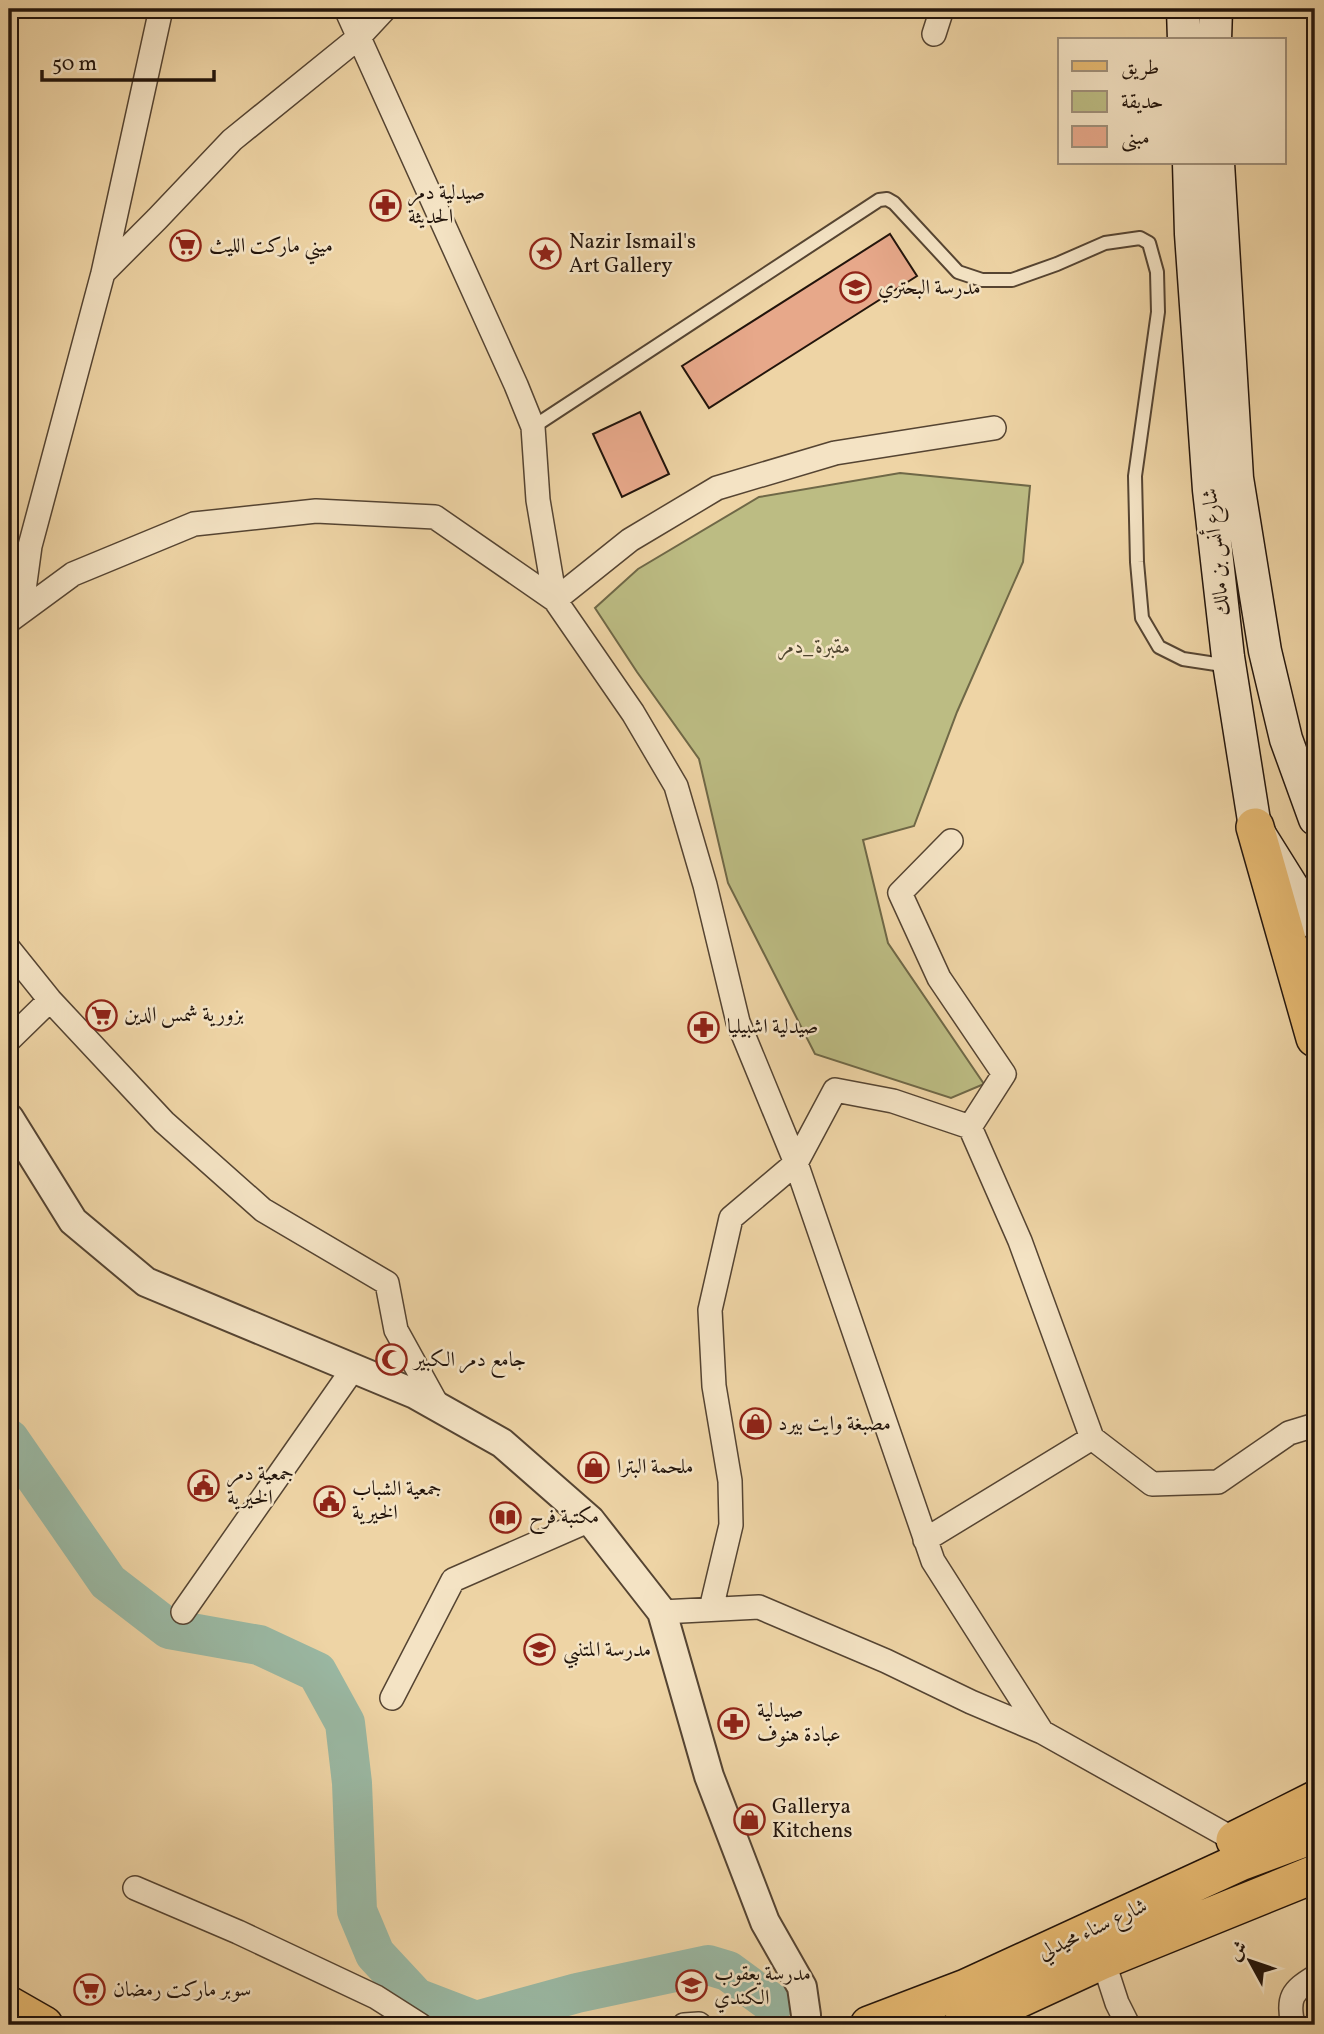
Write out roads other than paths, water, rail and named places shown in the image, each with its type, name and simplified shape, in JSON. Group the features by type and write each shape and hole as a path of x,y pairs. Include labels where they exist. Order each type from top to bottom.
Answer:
{"main road":[{"path":"1182,9 1184,38"},
{"path":"1215,38 1216,9"},
{"name":"شارع أنس بن مالك","path":"1189,164 1191,234 1209,491 1229,662 1255,827 1315,923"},
{"name":"شارع أنس بن مالك","path":"1218,164 1237,478 1265,651 1286,739 1315,819"},
{"path":"1229,662 1265,651"},
{"path":"1255,827 1315,1038"},
{"path":"1293,964 1315,994"},
{"path":"1237,1851 1315,1800"},
{"name":"شارع سناء محيدلي","path":"869,2025 966,1988 1237,1851 1315,1834"},
{"path":"962,2025 1103,1960 1315,1874"},
{"path":"9,2005 44,2025"}],"street":[{"path":"15,616 30,546 103,272 160,9"},
{"path":"346,9 533,427 538,500 555,600"},
{"path":"103,272 232,141 358,37 385,9"},
{"path":"934,34 942,9"},
{"path":"555,600 630,540 717,488 835,453 994,428"},
{"path":"15,616 73,574 194,524 316,511 435,517 555,600 633,713 676,786 705,885 738,1022 796,1163 933,1561 1042,1732"},
{"path":"951,841 900,893 939,978 1004,1074 970,1127"},
{"path":"9,949 50,1000 164,1122 263,1210 387,1283 396,1330 439,1408"},
{"path":"9,1040 50,1000"},
{"path":"711,1609 731,1525 730,1481 714,1386 710,1310 731,1218 796,1163 835,1090 893,1101 970,1127 1020,1241 1092,1438 1152,1484 1217,1482 1289,1433 1315,1427"},
{"path":"9,1118 73,1221 146,1282 415,1394 502,1443 590,1520 662,1612 709,1776 765,1922 802,1987 805,2025"},
{"path":"183,1612 353,1369"},
{"path":"925,1540 1092,1438"},
{"path":"392,1698 453,1580 590,1520"},
{"path":"662,1612 759,1608 886,1661 971,1702 1042,1732 1237,1851 1254,1899"},
{"path":"135,1888 239,1932 376,1997 420,2025"},
{"path":"1103,1960 1117,2003 1128,2025"},
{"path":"1302,2025 1291,2025 1289,2007 1293,1994 1315,1977"},
{"path":"684,2025 700,2025"}],"lane":[{"path":"533,427 879,200 887,199 894,203 958,272 982,281 1012,279 1057,264 1105,243 1140,238 1149,243 1154,258 1158,312 1135,476 1137,562 1142,618 1159,648 1183,659 1229,662"}],"waterway":[{"path":"9,1439 108,1582 169,1629 259,1645 317,1672 345,1723 352,1783 357,1911 375,1954 416,1998 476,2021 577,1993 708,1965 728,1971 773,2004"}],"place":[{"name":"صيدلية دمر الحديثة","path":"385,205"},
{"name":"ميني ماركت الليث","path":"186,246"},
{"name":"Nazir Ismail's Art Gallery","path":"546,254"},
{"name":"مدرسة البحتري","path":"855,288"},
{"name":"بزورية شمس الدين","path":"101,1015"},
{"name":"صيدلية اشبيليا","path":"704,1027"},
{"name":"جامع دمر الكبير","path":"391,1360"},
{"name":"مصبغة وايت بيرد","path":"755,1424"},
{"name":"ملحمة البترا","path":"594,1467"},
{"name":"جمعية دمر الخيرية","path":"204,1486"},
{"name":"جمعية الشباب الخيرية","path":"329,1501"},
{"name":"مكتبة فرح","path":"506,1517"},
{"name":"مدرسة المتنبي","path":"540,1650"},
{"name":"صيدلية عبادة هنوف","path":"734,1723"},
{"name":"Gallerya Kitchens","path":"749,1819"},
{"name":"مدرسة يعقوب الكندي","path":"691,1986"},
{"name":"سوبر ماركت رمضان","path":"90,1990"}],"park label":[{"name":"مقبرة_دمر","path":"814,647"}]}
